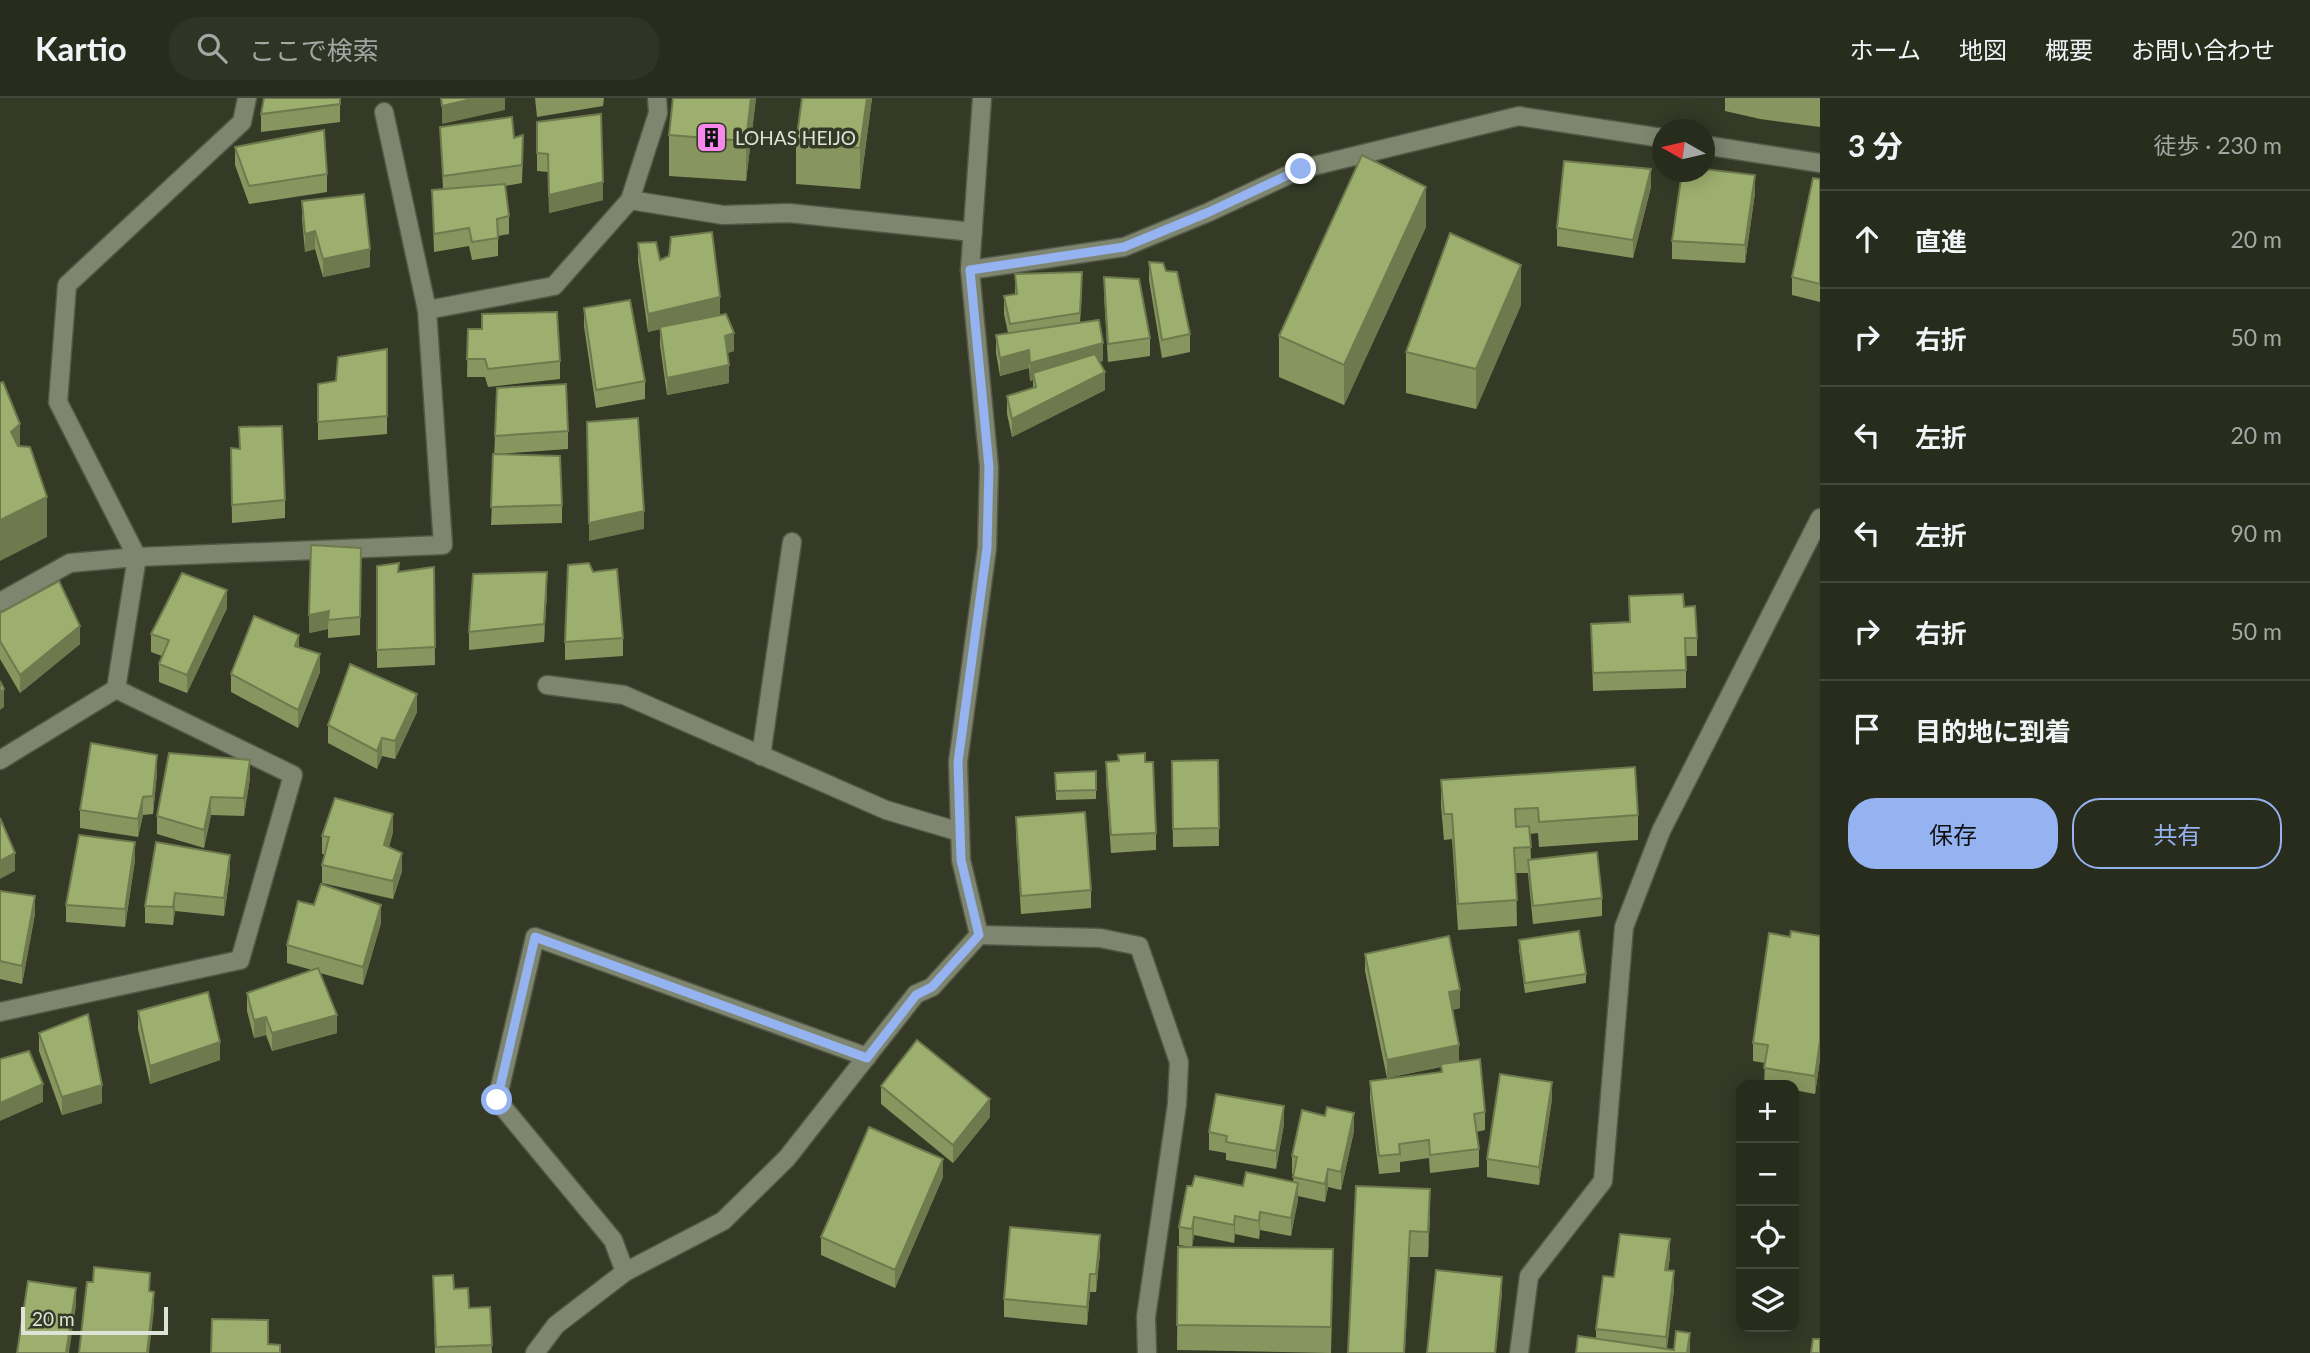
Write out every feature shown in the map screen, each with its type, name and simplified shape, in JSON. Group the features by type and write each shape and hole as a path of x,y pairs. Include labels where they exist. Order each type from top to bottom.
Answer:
{"street":[{"path":"0,760 116,689 137,557 58,402 67,285 242,122 247,98"},
{"path":"427,310 554,286 630,200 659,113 657,98"},
{"path":"979,935 961,860 958,762 987,548 989,467 970,270 982,98"},
{"path":"970,270 1124,247 1209,212 1301,169 1520,107 1652,136"},
{"path":"0,601 70,564 137,557 443,545 427,310 384,112"},
{"path":"1715,147 1820,163"},
{"path":"630,200 723,215 789,213 973,232"},
{"path":"1519,1353 1529,1276 1603,1181 1624,927 1661,831 1818,528"},
{"path":"761,756 792,542"},
{"path":"547,685 624,695 886,810 960,832"},
{"path":"0,1013 240,960 293,775 116,689"},
{"path":"534,1353 556,1325 625,1272 723,1220 787,1158 916,995 932,987 979,935 1100,938 1139,946 1179,1062 1177,1104 1146,1317 1147,1353"},
{"path":"625,1272 613,1240 497,1100 535,937 867,1058"}],"building":[{"path":"264,98 340,98 340,104 261,114"},
{"path":"441,98 476,98 442,106"},
{"path":"673,98 751,98 746,141 669,135"},
{"path":"802,98 867,98 860,148 796,143"},
{"path":"601,114 603,182 549,195 548,154 537,153 537,122"},
{"path":"512,117 514,138 523,135 522,165 443,176 440,127"},
{"path":"324,130 327,174 249,186 235,147"},
{"path":"1362,155 1426,187 1344,365 1279,336"},
{"path":"1564,161 1651,169 1633,240 1557,228"},
{"path":"1715,170 1755,175 1745,245 1672,241 1681,182 1715,182"},
{"path":"1813,178 1820,179 1820,284 1792,277"},
{"path":"505,184 509,216 497,219 498,238 472,242 469,228 434,234 432,190"},
{"path":"364,194 370,249 323,259 315,231 305,234 302,201"},
{"path":"712,232 720,297 648,314 638,243 656,242 660,260 669,256 671,237"},
{"path":"1450,233 1521,265 1476,369 1406,352"},
{"path":"1149,262 1163,263 1166,271 1177,272 1190,334 1162,340"},
{"path":"1082,272 1080,313 1010,324 1004,296 1017,294 1015,274"},
{"path":"1104,277 1139,279 1150,338 1108,344"},
{"path":"630,300 645,381 596,390 584,308"},
{"path":"557,312 560,361 488,369 485,359 467,359 468,329 482,329 482,314"},
{"path":"726,314 734,333 725,336 729,365 667,378 660,327"},
{"path":"1099,320 1103,343 1030,363 1029,350 1000,358 996,335"},
{"path":"387,349 387,416 318,422 318,384 336,381 338,357"},
{"path":"1095,354 1105,372 1012,419 1007,396 1036,387 1033,373"},
{"path":"3,382 20,424 11,432 18,446 30,447 47,497 0,520 0,383"},
{"path":"566,384 568,431 495,436 497,388"},
{"path":"638,418 644,511 589,523 587,422"},
{"path":"282,426 285,500 232,505 231,448 240,449 239,427"},
{"path":"493,454 560,456 562,505 491,507"},
{"path":"311,545 361,548 360,617 328,620 329,611 309,615"},
{"path":"399,563 398,572 434,567 435,647 377,650 377,566"},
{"path":"589,563 593,572 617,569 623,638 565,642 568,565"},
{"path":"547,572 544,624 469,632 473,574"},
{"path":"182,573 227,590 187,675 159,664 169,640 151,634"},
{"path":"59,581 80,626 20,675 0,641 0,613"},
{"path":"1683,594 1684,607 1695,606 1697,638 1685,638 1686,670 1593,673 1591,624 1630,622 1629,596"},
{"path":"254,616 299,635 295,646 320,654 298,710 231,674"},
{"path":"350,664 417,694 395,741 382,738 377,751 328,725"},
{"path":"91,743 157,755 153,796 143,797 138,819 80,810"},
{"path":"169,753 250,760 244,798 211,797 204,830 157,816"},
{"path":"1145,753 1145,762 1153,762 1156,833 1111,835 1106,762 1119,761 1118,755"},
{"path":"1218,760 1219,828 1173,829 1172,761"},
{"path":"1635,767 1638,815 1539,822 1538,808 1515,809 1516,827 1529,826 1531,847 1514,848 1517,900 1458,904 1452,814 1444,814 1441,780"},
{"path":"1096,771 1096,790 1056,791 1055,773"},
{"path":"335,798 393,814 384,845 402,853 393,881 322,865 329,837 322,836"},
{"path":"1085,812 1091,890 1021,896 1016,817"},
{"path":"0,818 15,853 0,861"},
{"path":"79,835 135,842 125,909 66,905"},
{"path":"156,842 230,855 224,898 175,893 173,907 145,906"},
{"path":"1597,852 1602,898 1533,906 1528,860"},
{"path":"321,884 381,905 363,967 287,945 298,901 314,905"},
{"path":"0,891 35,896 22,966 0,961"},
{"path":"1579,931 1586,974 1525,983 1519,940"},
{"path":"1791,931 1820,936 1820,1041 1815,1076 1764,1068 1768,1045 1753,1043 1769,933 1790,937"},
{"path":"1449,936 1460,990 1449,992 1459,1045 1387,1060 1365,954"},
{"path":"318,968 337,1015 272,1033 266,1017 254,1020 247,993"},
{"path":"208,992 220,1042 150,1066 138,1011"},
{"path":"88,1014 102,1085 62,1097 39,1033"},
{"path":"917,1040 990,1099 953,1145 881,1086"},
{"path":"29,1051 43,1084 0,1103 0,1059"},
{"path":"1480,1059 1485,1112 1474,1114 1479,1149 1430,1155 1429,1140 1399,1144 1400,1154 1379,1156 1370,1081 1442,1072 1441,1064"},
{"path":"1500,1074 1552,1082 1539,1167 1487,1159"},
{"path":"1216,1094 1284,1106 1276,1151 1226,1142 1227,1136 1209,1132"},
{"path":"1327,1107 1354,1113 1341,1172 1328,1169 1325,1184 1293,1177 1297,1157 1292,1156 1302,1110 1325,1116"},
{"path":"869,1127 943,1159 895,1270 821,1237"},
{"path":"1246,1172 1298,1183 1291,1218 1260,1212 1259,1221 1235,1216 1234,1225 1194,1217 1192,1229 1179,1227 1187,1186 1192,1186 1195,1176 1243,1186"},
{"path":"1356,1186 1430,1189 1428,1232 1410,1231 1404,1353 1348,1353"},
{"path":"1010,1227 1100,1235 1096,1274 1090,1274 1087,1307 1004,1299"},
{"path":"1620,1234 1670,1239 1665,1270 1674,1271 1666,1337 1596,1329 1603,1276 1614,1277"},
{"path":"1178,1247 1333,1249 1331,1327 1177,1325"},
{"path":"94,1267 150,1273 149,1291 154,1292 147,1353 79,1353 87,1282 93,1282"},
{"path":"1436,1270 1502,1277 1495,1353 1427,1353"},
{"path":"453,1275 454,1289 468,1288 469,1308 490,1307 492,1345 436,1347 433,1276"},
{"path":"28,1281 76,1288 66,1353 17,1353"},
{"path":"212,1319 268,1320 268,1344 280,1345 280,1353 211,1353"},
{"path":"1676,1331 1690,1333 1687,1353 1576,1353 1578,1336 1674,1350"},
{"path":"1813,1339 1820,1339 1820,1353 1811,1353"}],"place":[{"name":"LOHAS HEIJO","path":"712,137"}],"route":[{"path":"497,1100 535,937 867,1058 916,995 932,987 979,935 961,860 958,762 987,548 989,467 970,270 1124,247 1209,212 1301,169"}]}
